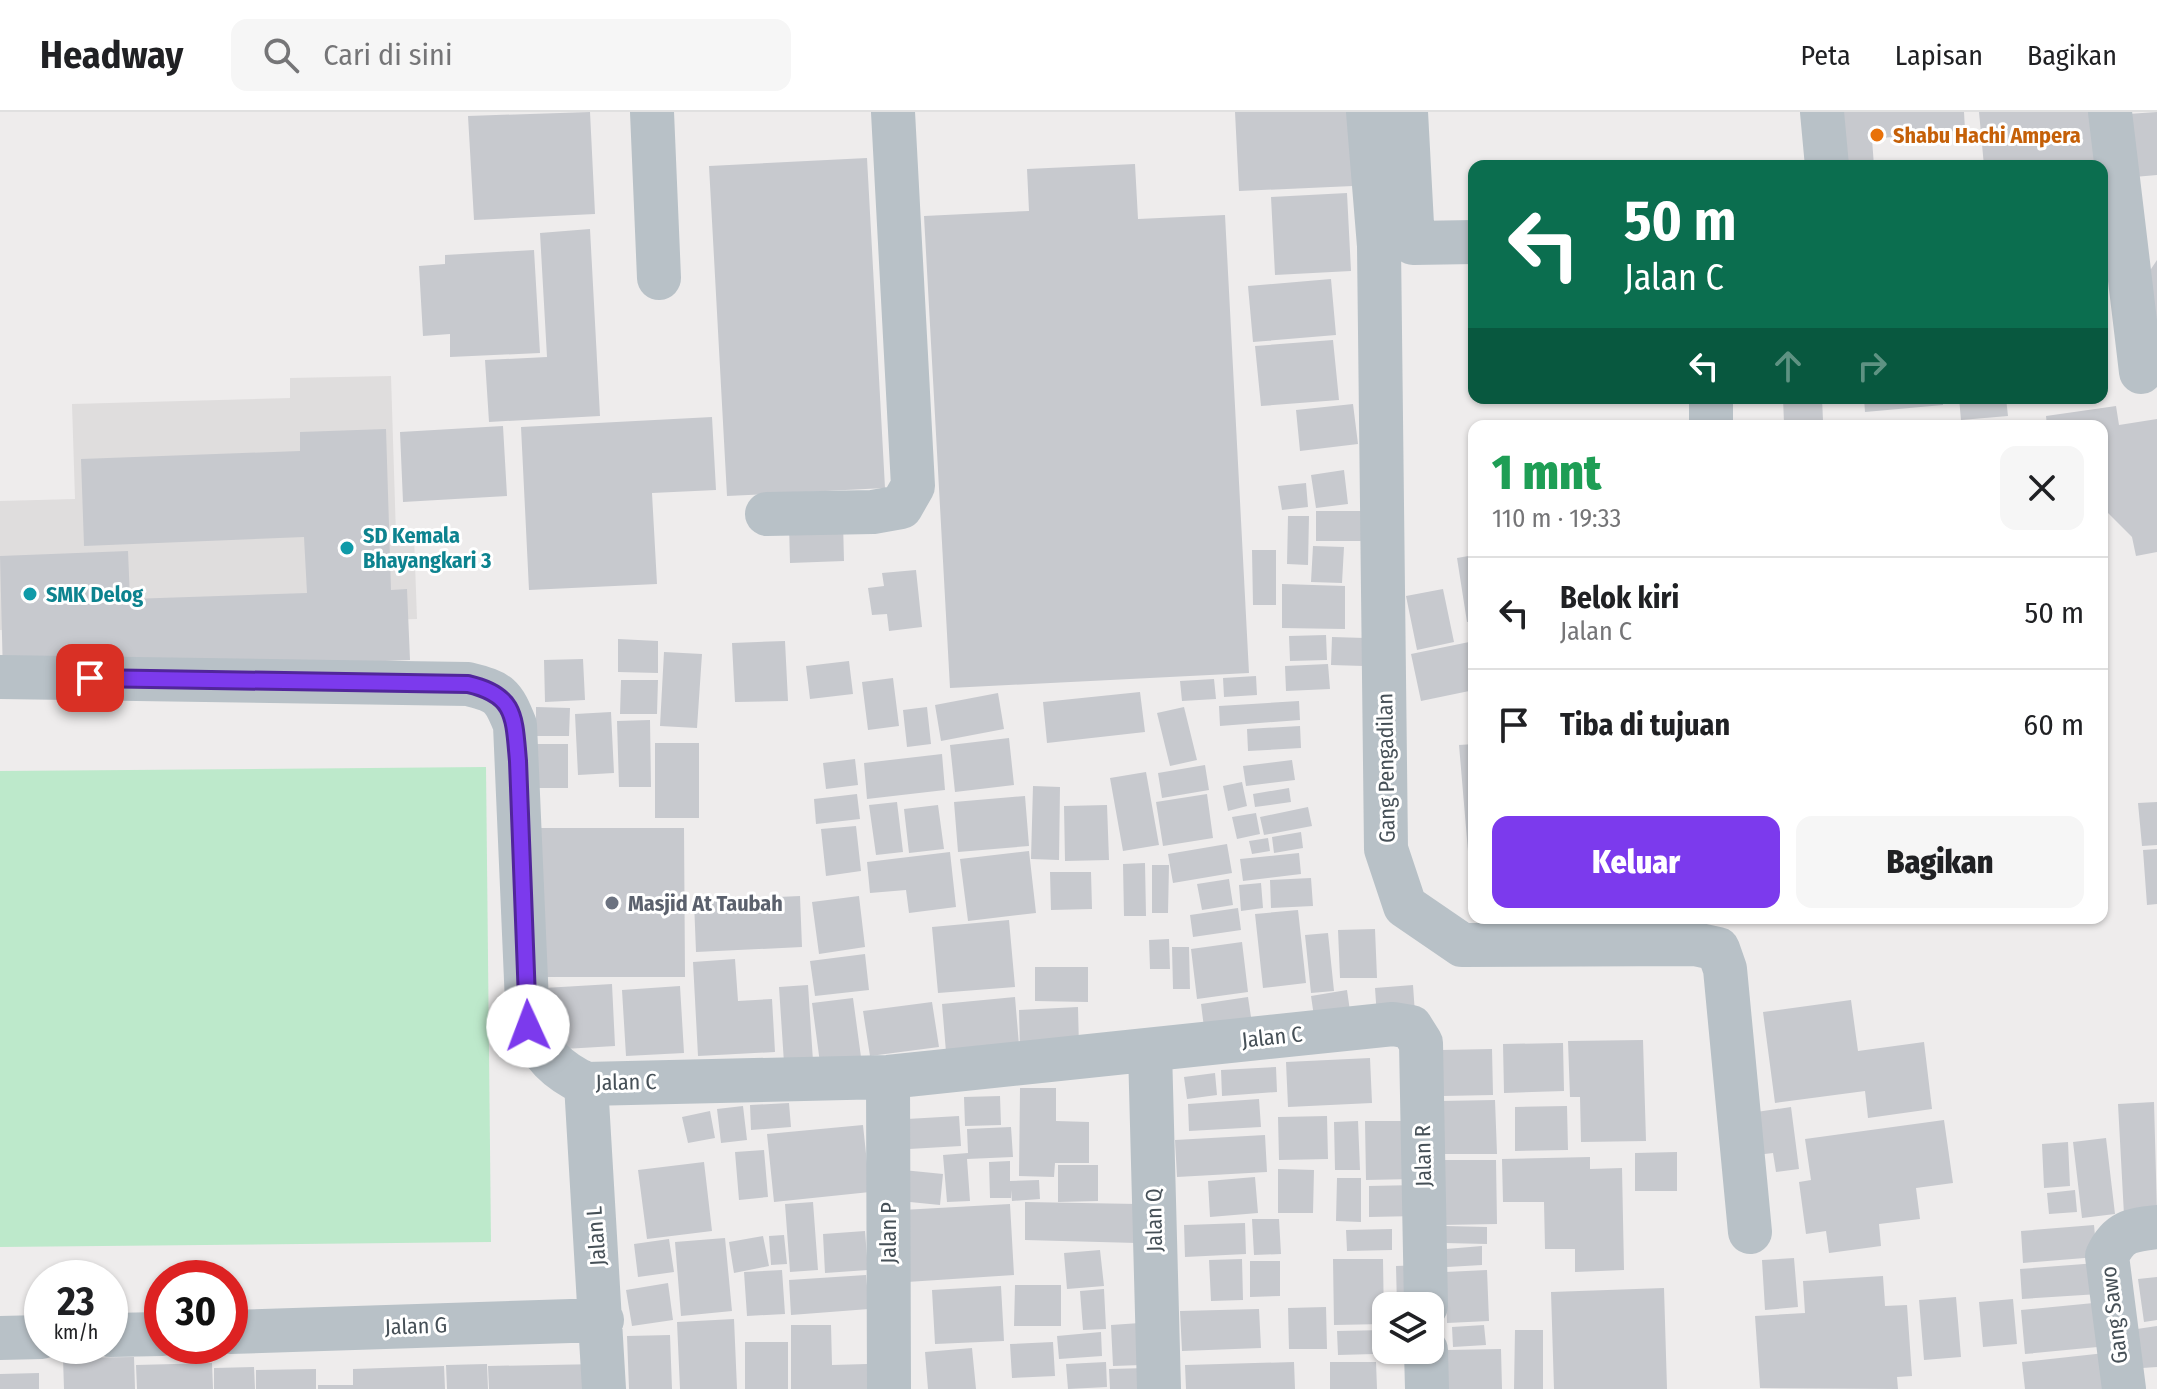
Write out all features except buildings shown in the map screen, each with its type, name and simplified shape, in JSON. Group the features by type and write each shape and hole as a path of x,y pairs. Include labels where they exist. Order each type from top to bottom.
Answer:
{"street":[{"path":"652,112 659,278"},
{"path":"767,514 873,512 901,507 913,486 893,112"},
{"name":"Gang Pengadilan","path":"1368,112 1379,246 1386,849 1405,906 1462,945 1695,944 1718,949 1725,969 1750,1232"},
{"path":"1406,112 1413,243 1468,242"},
{"path":"1822,112 1826,160"},
{"path":"2110,112 2141,372"},
{"name":"Jalan C","path":"0,677 468,684 492,690 505,700 515,725 528,1026 543,1055 561,1072 586,1084 888,1077 1393,1024"},
{"name":"Jalan R","path":"1393,1024 1411,1027 1421,1043 1426,1292"},
{"name":"Jalan Q","path":"1150,1050 1159,1389"},
{"name":"Jalan P","path":"888,1077 889,1389"},
{"name":"Jalan L","path":"586,1084 604,1389"},
{"name":"Gang Sawo","path":"2124,1389 2107,1256 2115,1239 2126,1231 2157,1227"},
{"name":"Jalan G","path":"248,1331 602,1320"},
{"path":"0,1338 24,1337"},
{"path":"1426,1364 1427,1389"}],"shaded area":[{"path":"391,376 396,536 414,536 417,619 0,630 0,501 75,499 72,404 290,398 290,378"}],"green space":[{"path":"486,767 491,1242 0,1247 0,771"}],"place":[{"name":"Shabu Hachi Ampera","path":"1877,135"},
{"name":"SD Kemala Bhayangkari 3","path":"347,548"},
{"name":"SMK Delog","path":"30,594"},
{"name":"Masjid At Taubah","path":"612,903"}],"route":[{"path":"90,678 468,684 492,690 505,700 515,725 518,761 528,1026"}]}
